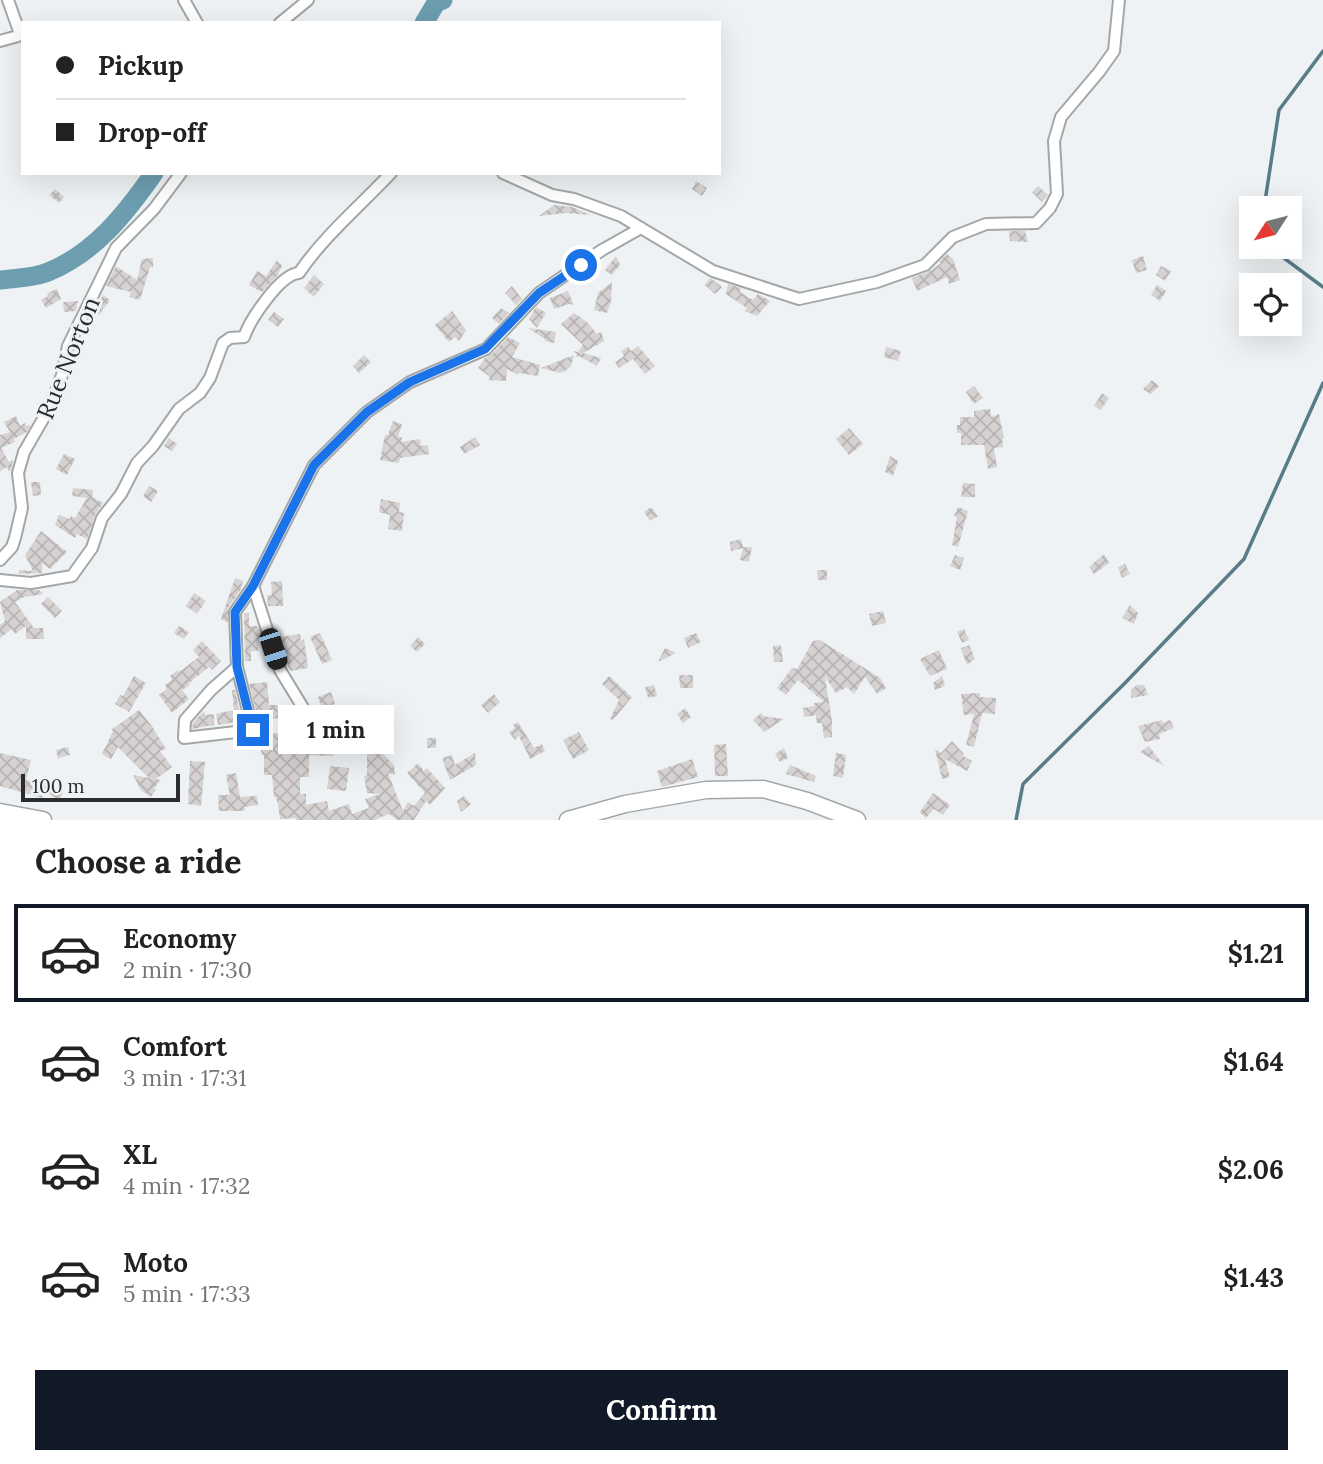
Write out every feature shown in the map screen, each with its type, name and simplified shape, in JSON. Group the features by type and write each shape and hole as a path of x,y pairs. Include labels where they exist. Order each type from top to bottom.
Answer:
{"main road":[{"path":"569,820 625,804 706,790 763,789 807,801 857,820"},
{"path":"0,812 43,820"}],"street":[{"path":"0,41 13,39 18,36 19,31 8,0"},
{"path":"184,0 196,21"},
{"path":"282,21 308,0"},
{"path":"507,175 552,195 574,199 621,216 713,271 799,299 877,282 925,265 953,237 986,225 1036,223 1050,208 1057,194 1054,141 1061,117 1114,51 1119,0"},
{"name":"Rue Norton","path":"0,560 12,547 22,508 18,473 24,452 50,407 62,375 68,346 116,248 154,209 180,175"},
{"path":"0,580 31,583 72,576 92,548 102,518 121,494 137,463 153,446 179,409 200,393 210,378 223,342 230,338 244,337 280,284 292,273 299,273 338,226 389,175"},
{"path":"237,667 211,690 186,720 184,738 253,730 237,667 235,612 253,586 314,465 367,412 410,382 485,349 539,293 602,250 641,228"},
{"path":"253,586 280,670 304,711"}],"building":[{"path":"696,181 707,188 702,196 692,189"},
{"path":"1038,186 1048,195 1042,202 1032,192"},
{"path":"55,189 64,197 59,203 49,195"},
{"path":"554,205 572,207 591,215 566,213 539,216"},
{"path":"1009,231 1025,231 1028,242 1010,241"},
{"path":"947,254 953,259 960,280 949,284 947,277 917,291 912,278 930,271 941,263 939,262"},
{"path":"616,256 620,265 612,275 605,270"},
{"path":"1143,256 1147,270 1136,273 1132,260"},
{"path":"153,258 153,267 150,267 140,300 129,297 131,292 106,286 116,266 137,280 142,259"},
{"path":"277,260 282,266 277,276 262,292 249,285 257,271 266,276"},
{"path":"1161,266 1171,271 1165,281 1156,275"},
{"path":"314,275 324,284 314,297 304,288"},
{"path":"710,278 722,287 715,294 705,285"},
{"path":"612,282 607,313 594,310 598,293"},
{"path":"728,284 741,288 740,292 753,300 758,294 770,301 757,316 745,311 747,308 726,294"},
{"path":"1157,285 1166,291 1160,301 1151,295"},
{"path":"512,286 522,299 516,305 505,293"},
{"path":"57,289 61,299 46,308 41,300 48,296 47,293"},
{"path":"568,291 574,305 554,309 550,298"},
{"path":"103,295 110,300 99,315 94,311"},
{"path":"78,301 76,311 64,312 63,302"},
{"path":"536,307 546,313 537,328 529,319"},
{"path":"501,308 509,313 499,324 492,318"},
{"path":"452,311 466,330 459,341 455,337 449,342 435,325"},
{"path":"274,312 284,319 278,327 268,320"},
{"path":"574,313 587,322 597,334 601,332 604,341 583,353 601,358 597,366 579,356 575,358 577,354 573,351 578,352 583,345 561,324"},
{"path":"528,328 556,332 554,343 545,341"},
{"path":"508,337 520,343 512,357 540,365 538,376 518,375 507,369 506,381 489,380 490,377 478,368"},
{"path":"638,346 655,366 645,374 633,359 619,368 615,362 624,356 621,351 628,347 631,351"},
{"path":"886,347 901,351 898,361 884,357"},
{"path":"364,355 371,362 359,373 353,366"},
{"path":"574,355 571,366 560,373 541,368"},
{"path":"1152,380 1159,386 1151,394 1143,389"},
{"path":"974,386 983,398 974,404 966,392"},
{"path":"1102,393 1109,398 1101,410 1094,406"},
{"path":"990,409 991,417 999,414 1004,438 1003,447 994,448 997,467 988,469 984,445 961,445 961,433 957,433 957,425 960,425 960,417 974,417 974,411"},
{"path":"16,416 20,426 25,423 26,426 31,425 27,432 14,439 15,442 1,448 9,462 13,460 11,470 7,467 0,471 0,435 10,432 4,422"},
{"path":"393,421 402,424 398,437 402,437 401,442 420,439 421,446 428,445 429,454 400,458 399,463 380,460 385,435 388,435"},
{"path":"849,428 863,444 849,455 836,439"},
{"path":"475,437 480,445 464,454 460,447"},
{"path":"169,438 177,444 172,451 164,446"},
{"path":"64,454 75,459 67,475 56,469"},
{"path":"890,456 898,461 893,476 885,472"},
{"path":"31,482 40,482 41,495 33,496"},
{"path":"963,483 975,484 975,497 961,497"},
{"path":"149,486 158,491 151,502 143,496"},
{"path":"73,488 93,490 92,497 103,503 95,515 87,539 77,534 75,538 55,525 59,515 75,518 87,498 72,496"},
{"path":"381,499 400,503 399,512 404,513 402,531 388,529 390,515 379,512"},
{"path":"651,507 658,516 650,521 644,512"},
{"path":"958,507 968,511 958,547 952,545 957,517 954,516"},
{"path":"41,531 67,552 50,569 42,563 42,573 19,574 19,570 33,571 25,555"},
{"path":"741,539 743,547 752,547 749,562 740,560 743,548 731,551 730,542"},
{"path":"1104,554 1109,563 1094,574 1089,567"},
{"path":"955,555 964,558 960,570 950,566"},
{"path":"1125,564 1130,574 1122,578 1118,567"},
{"path":"817,570 827,570 827,580 818,580"},
{"path":"235,578 243,581 240,591 228,608 228,623 221,619"},
{"path":"282,581 283,606 268,606 267,595 272,595 271,582"},
{"path":"17,590 39,590 44,594 24,597 15,602 34,628 43,628 44,639 26,639 26,626 15,634 12,629 0,638 0,625 5,621 0,602"},
{"path":"194,593 206,601 197,614 186,606"},
{"path":"48,597 62,611 55,618 41,604"},
{"path":"1130,605 1138,613 1134,624 1122,618"},
{"path":"883,611 886,623 872,626 869,614"},
{"path":"244,613 249,613 249,626 258,626 260,633 258,651 251,651 251,661 245,661"},
{"path":"179,626 189,632 184,639 174,633"},
{"path":"964,629 969,640 962,643 957,632"},
{"path":"320,633 332,660 322,664 310,637"},
{"path":"696,633 701,642 688,648 684,638"},
{"path":"300,634 301,641 304,639 308,668 290,671 280,637"},
{"path":"418,637 425,644 417,652 410,646"},
{"path":"820,640 880,678 886,688 877,694 865,677 854,694 847,687 836,693 825,677 832,737 824,738 822,723 817,723 816,715 804,717 803,708 824,702 798,680 786,695 777,688 792,668 797,669 813,641"},
{"path":"202,641 221,661 212,670 209,667 182,690 189,699 172,713 159,695 167,689 165,685 172,680 170,676 199,657 193,650"},
{"path":"781,645 783,662 774,662 773,646"},
{"path":"969,645 975,659 967,665 961,648"},
{"path":"665,648 676,653 658,662"},
{"path":"939,650 947,669 930,676 920,659"},
{"path":"679,675 693,675 693,688 680,688"},
{"path":"134,676 146,683 129,712 115,704 120,695 123,696"},
{"path":"609,676 632,697 613,720 610,719 619,700 602,684"},
{"path":"942,676 945,686 935,690 933,683"},
{"path":"267,682 269,705 290,705 291,717 262,720 261,711 256,711 249,684"},
{"path":"654,685 657,696 648,698 645,687"},
{"path":"1137,685 1144,685 1148,695 1131,698 1131,690"},
{"path":"232,690 235,690 242,721 218,725 216,714 234,710"},
{"path":"331,692 335,704 322,709 318,697"},
{"path":"980,693 980,697 996,698 995,714 982,713 974,747 966,745 974,714 964,715 961,694"},
{"path":"494,694 500,702 488,713 481,705"},
{"path":"685,708 691,717 683,723 677,714"},
{"path":"139,710 166,749 160,751 172,767 156,779 161,780 151,797 141,790 133,775 149,778 118,747 111,759 102,754 113,731 111,730"},
{"path":"204,711 205,715 214,714 214,725 192,729 193,723"},
{"path":"761,713 763,716 784,719 764,732 753,720"},
{"path":"1162,720 1163,723 1170,720 1174,728 1159,734 1160,739 1145,742 1138,726"},
{"path":"518,722 534,748 542,744 545,751 530,759 519,736 515,740 509,732"},
{"path":"309,727 309,741 333,742 333,756 309,755 309,777 300,777 300,794 306,794 306,805 327,801 329,811 349,804 352,814 369,808 365,799 380,794 367,793 364,776 367,775 367,745 382,745 382,753 394,765 395,775 388,773 403,811 408,802 414,806 425,793 407,773 418,763 424,771 427,768 445,788 430,805 426,801 414,820 397,820 389,814 374,820 280,819 272,775 264,775 264,755 257,737"},
{"path":"579,732 589,750 573,759 563,740"},
{"path":"427,738 436,738 436,748 427,748"},
{"path":"952,741 963,756 972,761 967,771 945,759 950,777 942,779 935,749 941,753"},
{"path":"726,744 728,776 715,776 714,745"},
{"path":"1149,746 1164,766 1140,752"},
{"path":"68,747 70,755 58,758 56,750"},
{"path":"784,748 788,758 780,762 775,754"},
{"path":"0,753 31,760 26,780 47,783 63,793 59,800 43,790 42,798 0,786"},
{"path":"475,753 476,765 450,780 442,758 452,755 455,765"},
{"path":"836,753 846,755 843,778 833,776"},
{"path":"692,759 698,777 662,787 657,771"},
{"path":"190,761 205,762 201,806 188,804"},
{"path":"790,765 816,776 814,782 786,774"},
{"path":"330,766 349,768 346,791 327,789"},
{"path":"236,773 240,797 257,796 258,805 244,807 245,811 219,811 218,795 230,795 226,775"},
{"path":"933,793 950,805 943,815 934,809 926,818 920,812"},
{"path":"464,796 471,804 461,812 457,801"}],"waterway":[{"path":"425,21 436,3 443,0"},
{"path":"1266,196 1279,110 1323,51"},
{"path":"0,280 43,274 80,254 121,217 153,175"},
{"path":"1285,259 1323,287"},
{"path":"1016,820 1023,784 1244,559 1323,383"}],"route":[{"path":"253,730 237,667 235,612 253,586 314,465 367,412 410,382 485,349 539,293 581,265"}]}
